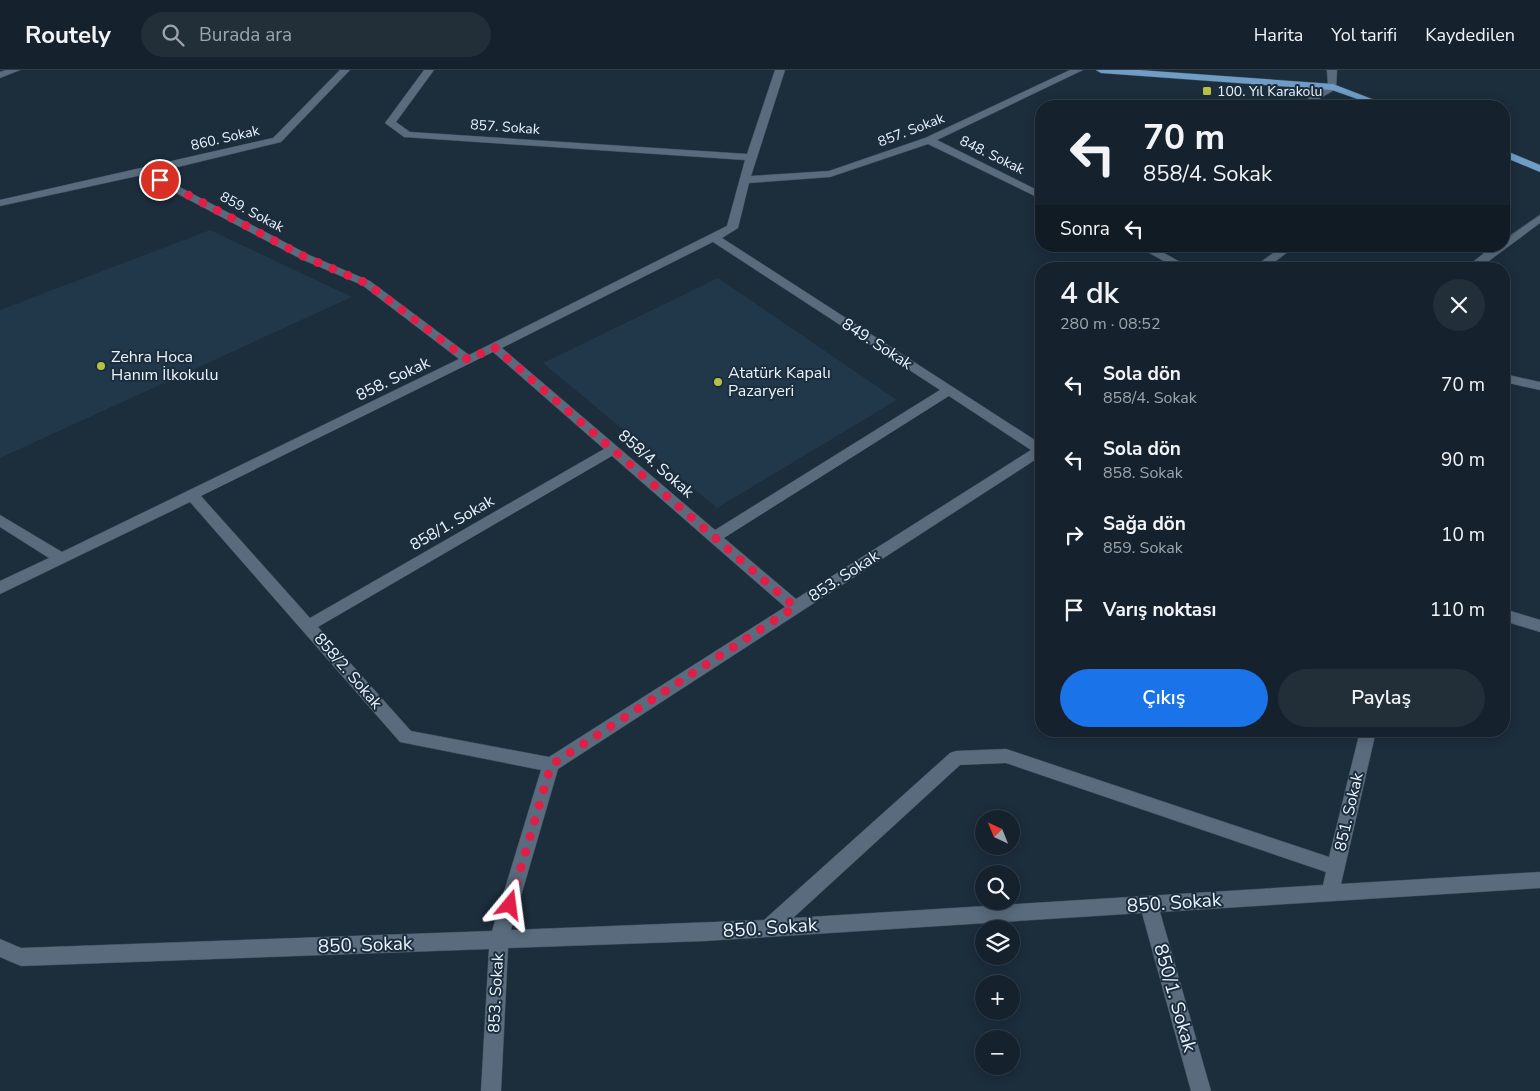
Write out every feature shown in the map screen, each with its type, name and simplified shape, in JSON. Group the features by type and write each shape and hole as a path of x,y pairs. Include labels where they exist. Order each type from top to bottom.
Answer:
{"main road":[{"path":"1101,70 1333,87 1369,100"},
{"path":"1510,156 1540,169"}],"street":[{"path":"0,74 16,70"},
{"name":"860. Sokak","path":"144,172 277,140 345,70"},
{"name":"857. Sokak","path":"429,70 390,123 408,135 751,157"},
{"path":"751,157 780,70"},
{"name":"857. Sokak","path":"744,180 830,174 928,140 1078,70"},
{"path":"1311,100 1333,87 1332,70"},
{"name":"848. Sokak","path":"928,140 1035,193"},
{"name":"858. Sokak","path":"0,588 468,360 732,228 751,157"},
{"path":"0,204 144,172"},
{"name":"859. Sokak","path":"144,172 305,257 366,283 468,360"},
{"path":"1510,240 1540,218"},
{"name":"849. Sokak","path":"713,237 1035,446"},
{"path":"1154,252 1173,262"},
{"path":"1267,262 1282,252"},
{"path":"1480,262 1493,252"},
{"name":"858/4. Sokak","path":"494,347 795,607"},
{"path":"1510,379 1540,386"},
{"path":"714,537 949,390"},
{"name":"858/1. Sokak","path":"308,626 613,450"},
{"name":"853. Sokak","path":"491,1091 500,940 551,765 1035,454"},
{"name":"858/2. Sokak","path":"192,495 406,737 551,765"},
{"path":"0,520 61,558"},
{"path":"1510,617 1540,626"},
{"name":"851. Sokak","path":"1330,893 1367,737"},
{"path":"768,928 956,758 1006,756 1336,867"},
{"name":"850. Sokak","path":"0,948 21,957 500,940 768,928 1540,880"},
{"name":"850/1. Sokak","path":"1149,905 1202,1091"}],"shaded area":[{"name":"Zehra Hoca Hanım İlkokulu","path":"210,230 352,297 0,458 0,310"},
{"name":"Atatürk Kapalı Pazaryeri","path":"718,278 897,400 717,508 543,363"}],"place":[{"name":"100. Yıl Karakolu","path":"1207,91"},
{"name":"Zehra Hoca Hanım İlkokulu","path":"101,366"},
{"name":"Atatürk Kapalı Pazaryeri","path":"718,382"}],"route":[{"path":"160,180 305,257 366,283 468,360 494,347 795,607 551,765 510,905"}]}
